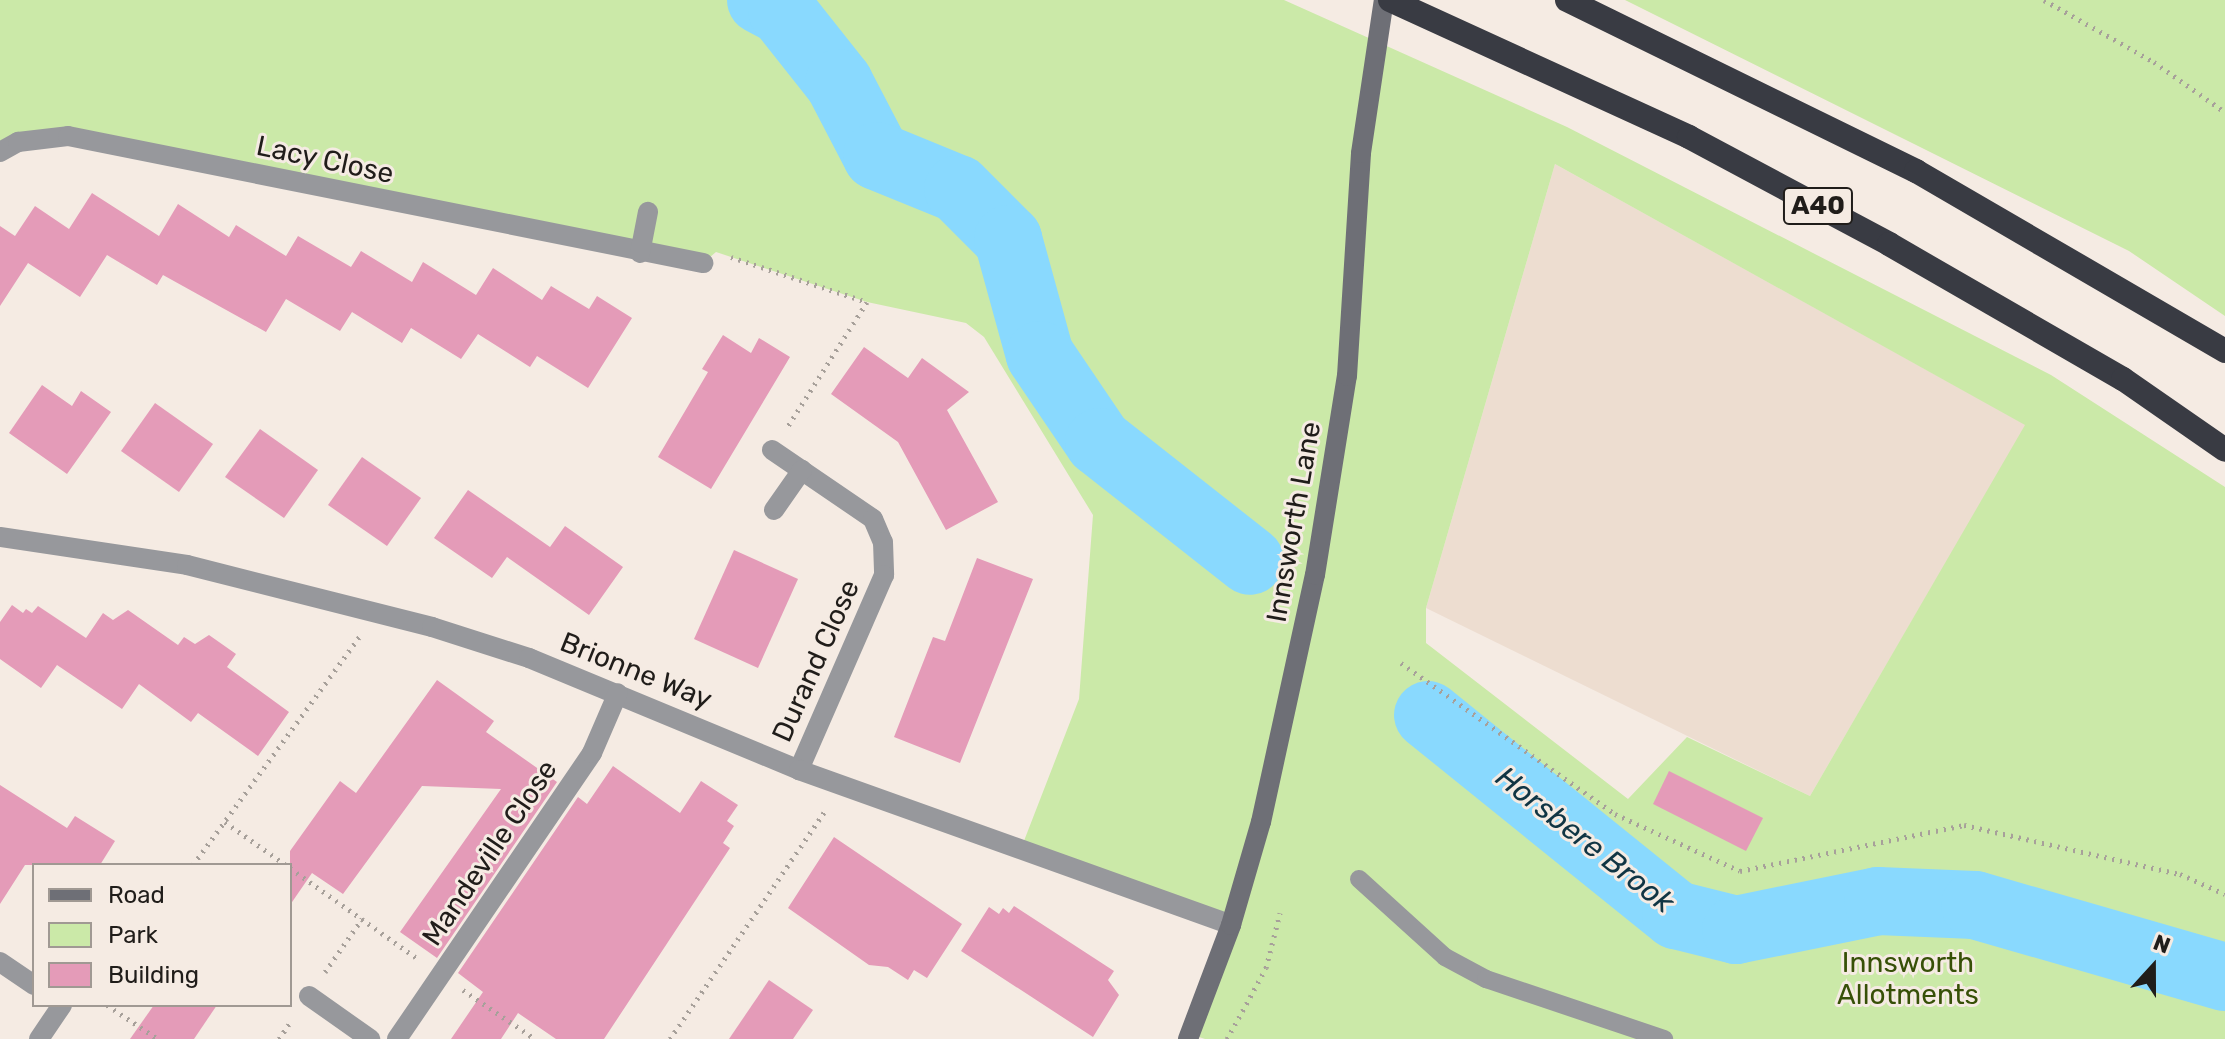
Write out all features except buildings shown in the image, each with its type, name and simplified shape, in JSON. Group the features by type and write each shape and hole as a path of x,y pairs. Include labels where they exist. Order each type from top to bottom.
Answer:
{"highway":[{"name":"A40","path":"1387,0 1689,137 1889,244 2123,379 2225,450"},
{"name":"A40","path":"1567,0 1916,171 2225,351"}],"street":[{"name":"Innsworth Lane","path":"1188,1039 1231,925 1285,729 1318,560 1347,376 1361,153 1387,0"},
{"name":"Lacy Close","path":"0,152 18,142 68,136 640,253 703,263"},
{"path":"640,253 648,212"},
{"name":"Durand Close","path":"772,450 873,519 883,542 884,575 799,770"},
{"path":"774,510 802,470"},
{"name":"Brionne Way","path":"0,537 187,565 378,612 529,658 799,770 1231,925"},
{"name":"Mandeville Close","path":"397,1039 592,753 618,693"},
{"path":"0,962 32,984"},
{"path":"309,996 370,1039"},
{"path":"39,1039 61,1007"}],"lane":[{"path":"1359,879 1445,957 1486,979 1664,1039"}],"path":[{"path":"2044,0 2154,62 2225,112"},
{"path":"703,263 716,252 867,302 772,450"},
{"path":"194,863 378,612"},
{"path":"1401,663 1615,814 1740,871 1964,825 2180,874 2225,894"},
{"path":"670,1039 842,786"},
{"path":"225,822 282,863"},
{"path":"292,870 530,1038"},
{"path":"1227,1039 1266,968 1280,913"},
{"path":"110,1007 158,1039"}],"shaded area":[{"path":"1555,164 2026,425 1810,796 1426,608"}],"green space":[{"name":"Innsworth Allotments","path":"0,0 1284,0 1567,127 2051,375 2225,487 2225,1039 1205,1039 1190,1034 1231,925 1022,846 1079,699 1093,515 984,337 966,323 867,302 716,252 703,263 68,136 0,152","holes":["1555,164 2025,425 1810,796 1687,737 1628,799 1426,643 1426,608"]},
{"path":"1625,0 2225,0 2225,316 2129,251"}],"waterway":[{"name":"Horsbere Brook","path":"761,0 782,11 839,83 877,156 958,189 1008,239 1040,355 1099,442 1250,561"},
{"name":"Horsbere Brook","path":"1428,715 1676,915 1736,930 1878,901 1975,905 2225,977"}]}
